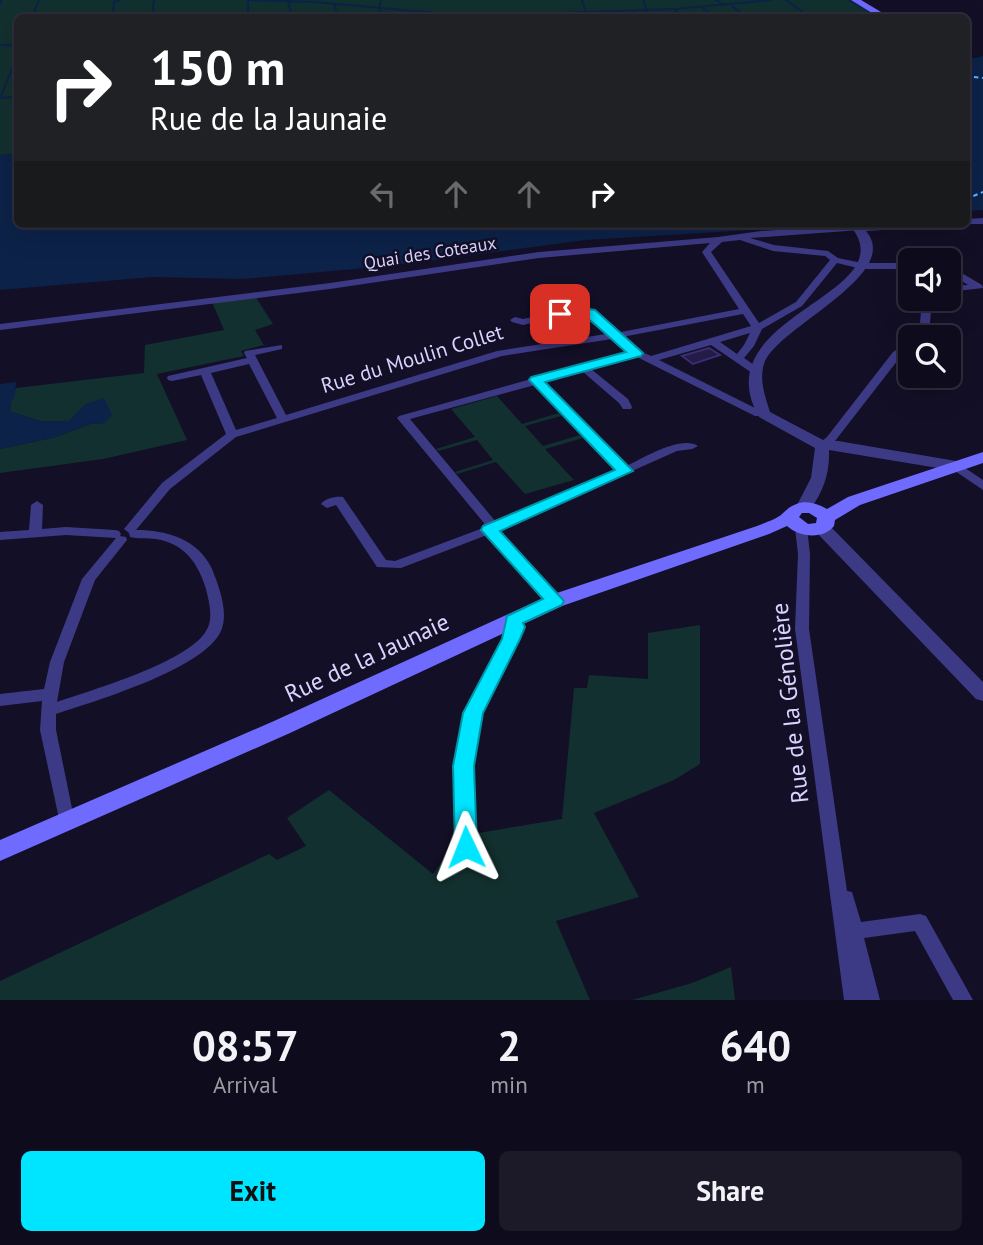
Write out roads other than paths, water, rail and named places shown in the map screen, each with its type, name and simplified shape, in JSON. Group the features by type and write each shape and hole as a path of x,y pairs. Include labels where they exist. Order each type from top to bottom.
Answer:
{"main road":[{"path":"855,0 880,14"},
{"name":"Rue de la Jaunaie","path":"0,851 555,601 763,530 809,519 983,457"}],"street":[{"name":"Quai des Coteaux","path":"0,327 361,282 507,258 857,228"},
{"path":"764,414 755,388 761,355 777,334 792,326 841,288 862,266 865,237 857,228"},
{"path":"740,237 773,248 828,254 832,259 862,266 898,266"},
{"path":"718,240 706,252 757,328"},
{"path":"650,360 757,328 799,304 832,259"},
{"path":"961,275 981,287"},
{"path":"961,288 981,287"},
{"path":"514,320 523,322 585,311 636,353 759,414 764,414 822,446 838,445 956,466 983,486"},
{"name":"Rue du Moulin Collet","path":"67,823 48,730 48,711 57,662 89,579 166,486 232,435 501,353 614,336 744,311"},
{"path":"737,359 749,346 757,328"},
{"path":"712,341 756,371"},
{"path":"278,347 249,353 284,419"},
{"path":"489,530 490,523 403,418 636,353"},
{"path":"822,446 831,439 898,353"},
{"path":"173,378 252,360"},
{"path":"584,368 624,401 627,407"},
{"path":"205,371 232,435"},
{"path":"536,380 625,471"},
{"path":"327,504 339,500 382,564 396,565 489,530 674,447 692,446"},
{"path":"822,446 823,461 809,519 983,694"},
{"path":"35,533 37,505"},
{"name":"Rue de la Génolière","path":"809,519 804,554 802,629 831,845 850,932 870,1000"},
{"path":"489,530 555,601"},
{"path":"0,536 65,531 177,540 191,548 203,561 216,603 218,619 214,634 203,647 180,661 48,711"},
{"path":"466,847 463,766 467,736 473,713 516,627 513,620"},
{"path":"0,700 50,694"},
{"path":"850,932 920,922 964,1000"},
{"name":"Rue de la Génolière","path":"850,932 854,1000"}],"water":[{"path":"983,56 983,210 970,211 970,59"},
{"path":"14,154 14,228 784,228 586,240 389,266 242,279 153,277 0,290 0,155"},
{"path":"16,382 15,396 10,404 11,412 40,421 69,421 86,404 104,398 112,415 105,423 90,424 56,437 0,449 0,384"}],"waterway":[{"path":"0,4 2,0"},
{"path":"34,14 39,0"},
{"path":"112,14 114,2 119,0"},
{"path":"152,14 154,0"},
{"path":"248,0 288,1"},
{"path":"248,0 248,14"},
{"path":"379,8 381,0"},
{"path":"582,0 586,12"},
{"path":"644,0 646,10"},
{"path":"716,0 723,4"},
{"path":"723,4 771,0"},
{"path":"786,0 805,14"},
{"path":"849,0 874,14"},
{"path":"288,1 379,8"},
{"path":"288,1 291,14"},
{"path":"334,4 337,14"},
{"path":"646,10 723,4"},
{"path":"732,6 742,14"},
{"path":"379,8 447,14"},
{"path":"379,8 381,14"},
{"path":"703,8 710,14"},
{"path":"528,14 646,10"},
{"path":"675,10 680,14"},
{"path":"633,11 636,14"},
{"path":"0,45 14,46"},
{"path":"0,98 14,64"},
{"path":"0,98 14,97"}]}
